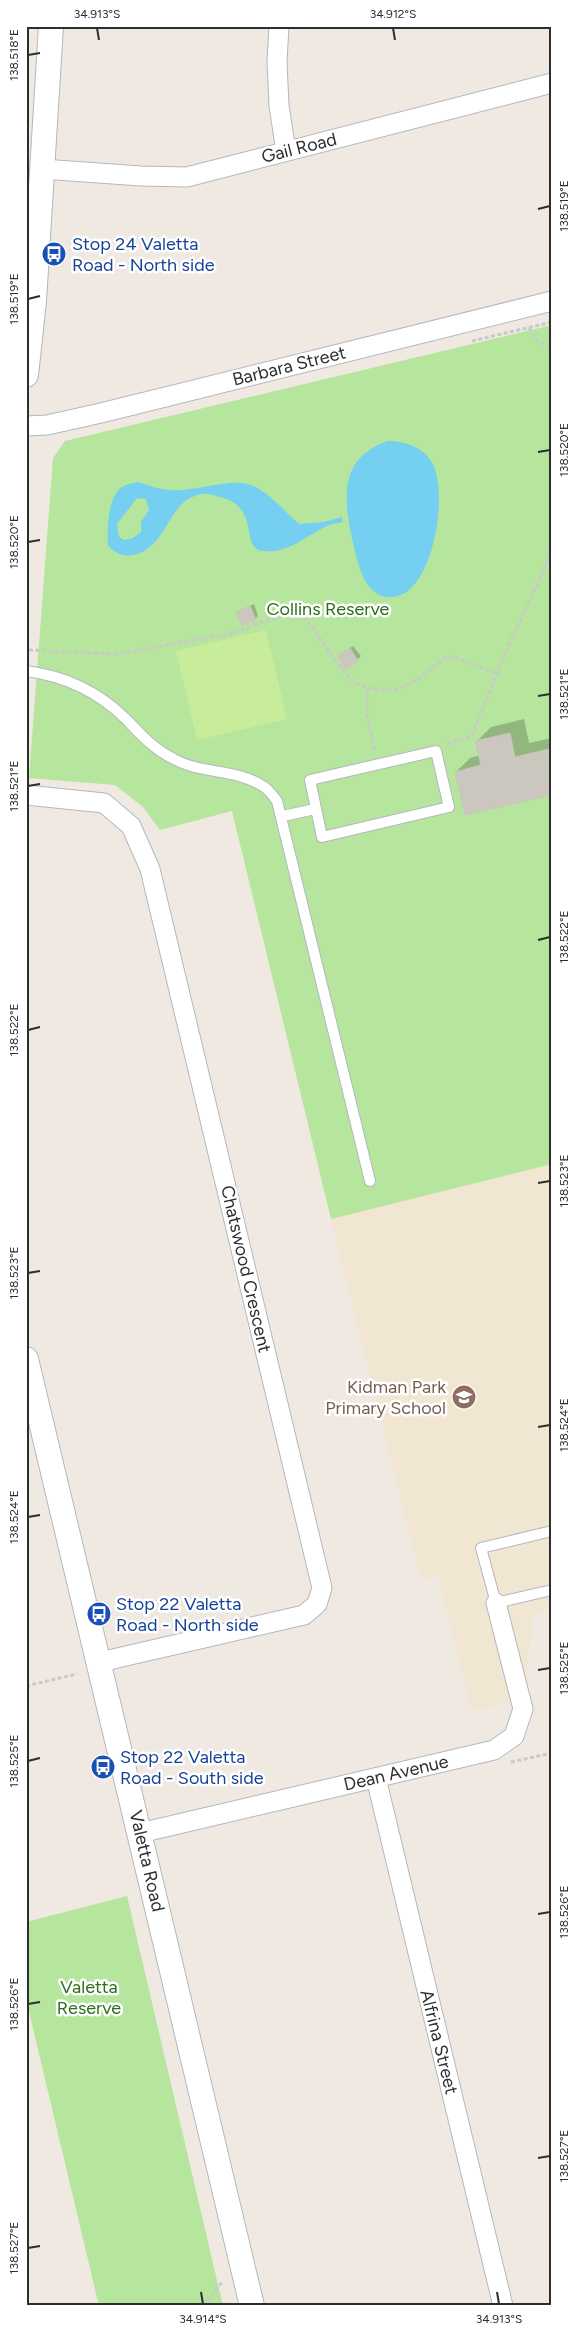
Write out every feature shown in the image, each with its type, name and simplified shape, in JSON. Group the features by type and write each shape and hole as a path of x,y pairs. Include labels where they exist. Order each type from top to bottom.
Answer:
{"street":[{"path":"26,375 51,26"},
{"path":"279,26 277,62 279,106 286,151"},
{"name":"Gail Road","path":"42,169 141,176 187,177 552,84"},
{"name":"Barbara Street","path":"26,426 47,425 101,413 552,301"},
{"name":"Chatswood Crescent","path":"26,795 104,803 132,826 150,869 322,1588 318,1604 304,1615 100,1662"},
{"name":"Valetta Road","path":"26,1359 100,1662 252,2306"},
{"name":"Dean Avenue","path":"140,1833 494,1750 514,1736 523,1709 496,1603"},
{"name":"Alfrina Street","path":"376,1778 503,2306"}],"lane":[{"path":"26,671 58,676 92,692 111,706 142,736 174,759 193,767 244,776 263,785 277,801 283,816 370,1181"},
{"path":"436,751 449,808 322,837 310,780 436,751"},
{"path":"283,816 316,809"},
{"path":"552,1531 481,1548 496,1603 552,1590"}],"path":[{"path":"524,308 528,328 537,341 552,348"},
{"path":"528,328 552,322"},
{"path":"436,751 446,744 472,735 497,674 546,568 552,541"},
{"path":"29,650 117,654 232,632 281,615 294,615 304,619 314,629 328,651 352,681 367,688 386,690 401,688 417,680 448,656 497,674"},
{"path":"367,688 367,716 376,755"},
{"path":"26,1686 77,1674"},
{"path":"505,1763 552,1753"},
{"path":"203,2306 223,2281"}],"shaded area":[{"name":"Kidman Park Primary School","path":"552,1164 552,1608 533,1613 525,1698 472,1711 438,1576 421,1580 331,1219"}],"green space":[{"name":"Collins Reserve","path":"552,325 552,1164 331,1219 232,811 160,830 143,807 115,785 29,778 53,458 65,441"},
{"path":"266,630 287,719 197,740 176,651"},
{"name":"Valetta Reserve","path":"127,1896 223,2306 99,2306 26,1999 26,1922"}],"water":[{"path":"388,441 401,442 413,446 427,456 437,475 439,494 438,516 428,560 419,578 407,591 393,597 383,596 375,592 363,576 354,547 347,508 349,480 353,468 361,457 372,448"},
{"path":"138,482 171,490 243,483 258,488 299,524 324,522 342,517 343,522 327,526 280,550 262,551 252,543 246,518 241,509 233,502 220,497 201,494 190,498 178,508 161,535 144,551 132,555 119,554 108,545 111,504 118,490","holes":["137,498 146,499 149,510 141,522 141,532 133,538 124,540 119,537 117,524"]}],"building":[{"path":"250,606 256,620 242,625 236,612"},
{"path":"350,648 358,661 346,669 337,656"},
{"path":"510,733 515,757 549,749 552,762 552,795 465,815 455,772 481,765 475,741"}],"place":[{"name":"Stop 24 Valetta Road - North side","path":"54,254"},
{"name":"Kidman Park Primary School","path":"464,1397"},
{"name":"Stop 22 Valetta Road - North side","path":"99,1614"},
{"name":"Stop 22 Valetta Road - South side","path":"103,1767"}]}
